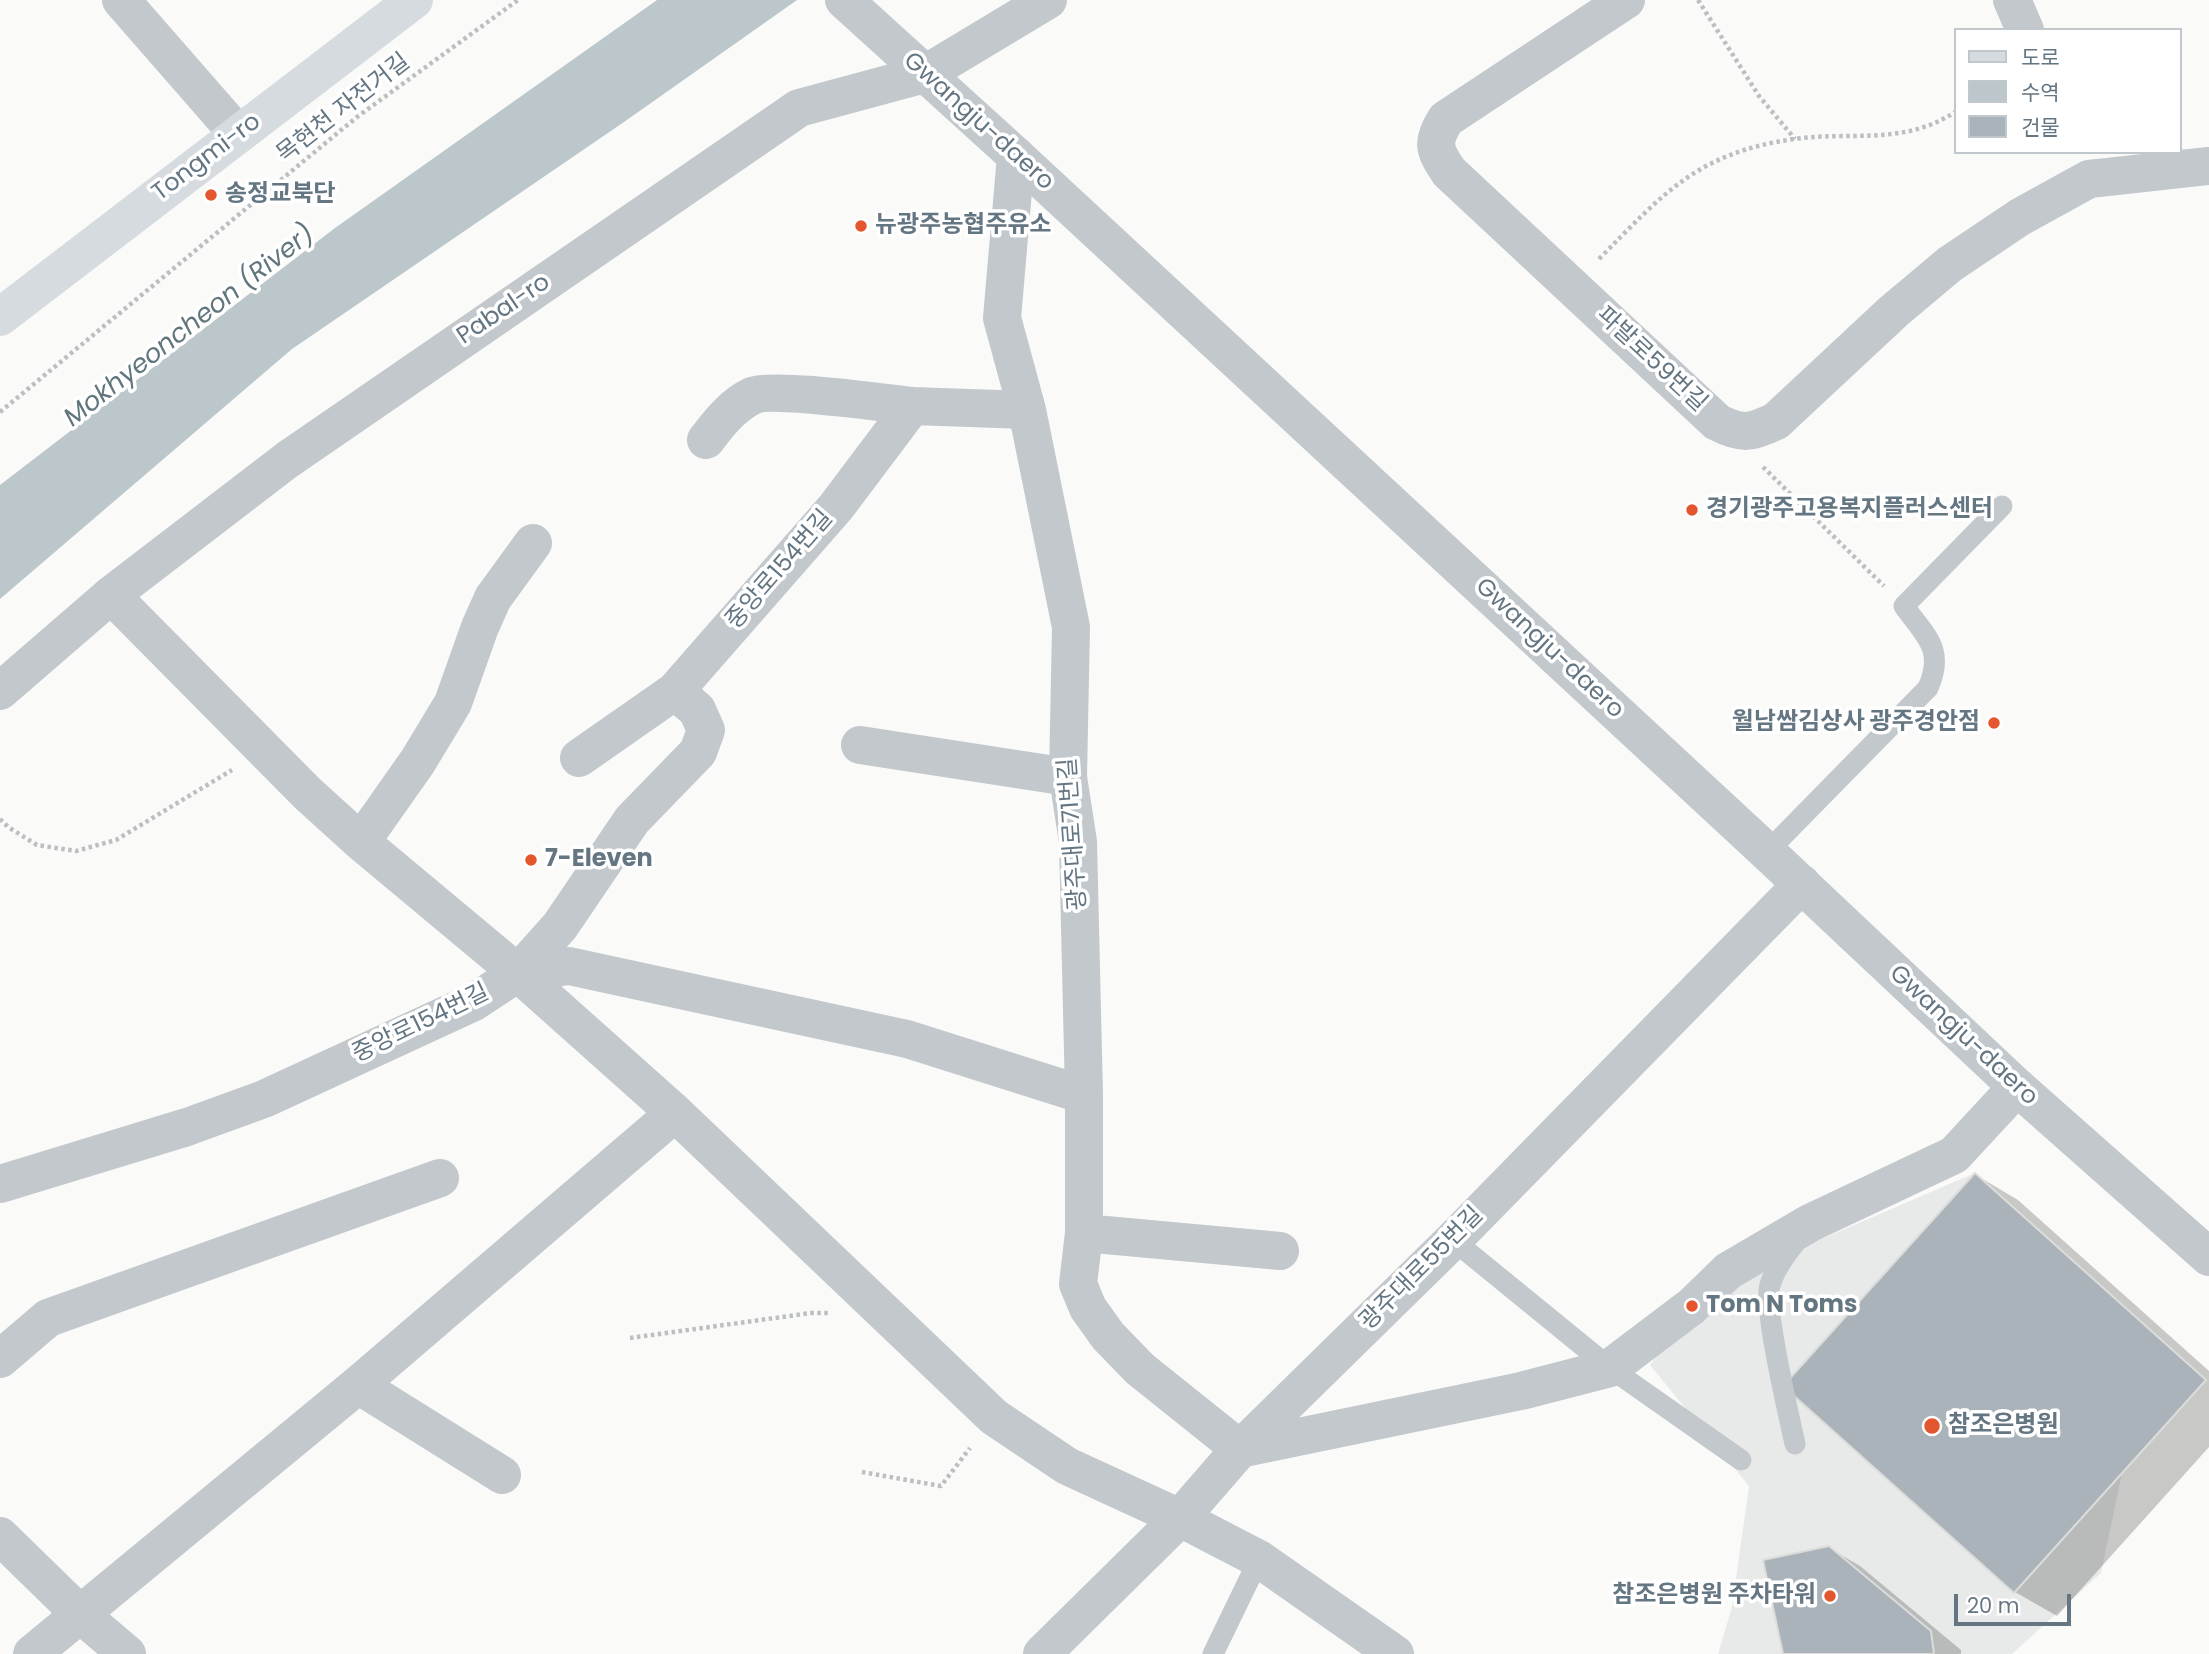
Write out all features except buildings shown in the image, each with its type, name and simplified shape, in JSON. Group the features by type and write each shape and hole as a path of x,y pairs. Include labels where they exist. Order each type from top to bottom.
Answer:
{"main road":[{"name":"Tongmi-ro","path":"0,317 414,0"}],"street":[{"path":"121,0 238,134"},
{"name":"Gwangju-daero","path":"844,0 1802,884 2017,1087 2209,1257"},
{"name":"Pabal-ro","path":"0,691 111,595 287,460 799,108 925,75 1048,0"},
{"name":"파발로59번길","path":"1626,0 1446,119 1436,134 1436,153 1449,172 1717,422 1736,431 1755,431 1776,421 1894,311 1950,264 2020,217 2083,166 2209,166"},
{"path":"2012,0 2024,28"},
{"name":"광주대로71번길","path":"1016,156 1002,318 1027,410 1071,627 1068,777 1078,842 1084,1095 1084,1233 1078,1284 1087,1308 1108,1336 1140,1369 1240,1449"},
{"path":"706,440 723,417 753,395 778,393 912,406 1027,410"},
{"name":"중앙로154번길","path":"0,1184 187,1127 264,1099 474,1002 518,972 560,926 632,820 698,752 706,730 697,710 675,691 836,507 912,406"},
{"path":"361,842 418,761 453,703 493,598 534,543"},
{"path":"111,595 264,751 361,842 518,972 675,1113 995,1417 1067,1466 1180,1518 1259,1559 1395,1654"},
{"path":"579,758 675,691"},
{"path":"860,745 1068,777"},
{"name":"광주대로55번길","path":"1042,1654 1180,1518 1240,1449 1452,1240 1802,884"},
{"path":"518,972 569,966 907,1039 1084,1095"},
{"path":"1240,1449 1521,1391 1610,1368 1652,1339 1728,1271 1810,1223 1954,1155 2017,1087"},
{"path":"32,1654 358,1385 675,1113"},
{"path":"0,1359 48,1318 440,1178"},
{"path":"1084,1233 1280,1251"},
{"path":"358,1385 502,1475"},
{"path":"0,1536 80,1614 127,1654"}],"lane":[{"path":"1767,852 1928,688 1937,669 1933,647 1904,606 2002,506"},
{"path":"1795,1444 1771,1317 1769,1287 1780,1264 1810,1223"},
{"path":"1452,1240 1610,1368 1741,1460"},
{"path":"1213,1654 1259,1559"}],"path":[{"name":"목현천 자전거길","path":"0,412 357,117 518,0"},
{"path":"1698,0 1759,96 1795,139"},
{"path":"1571,286 1665,192 1701,167 1737,152 1795,139 1906,134 1938,123 1954,113"},
{"path":"1717,422 1904,606"},
{"path":"0,819 37,845 76,851 116,840 264,751"},
{"path":"630,1338 811,1313 886,1311"},
{"path":"862,1472 942,1486 995,1417"}],"shaded area":[{"name":"참조은병원","path":"1975,1173 2206,1380 2122,1473 2101,1573 2012,1654 1718,1654 1732,1607 1749,1486 1650,1365 1692,1306 1733,1277"}],"water":[{"path":"657,0 797,0 292,349 0,599 0,485 335,228"}],"place":[{"name":"송정교북단","path":"211,195"},
{"name":"뉴광주농협주유소","path":"861,226"},
{"name":"경기광주고용복지플러스센터","path":"1692,510"},
{"name":"월남쌈김상사 광주경안점","path":"1994,723"},
{"name":"7-Eleven","path":"531,860"},
{"name":"Tom N Toms","path":"1692,1306"},
{"name":"참조은병원","path":"1932,1426"},
{"name":"참조은병원 주차타워","path":"1830,1596"}],"water label":[{"name":"Mokhyeoncheon (River)","path":"190,327"}]}
